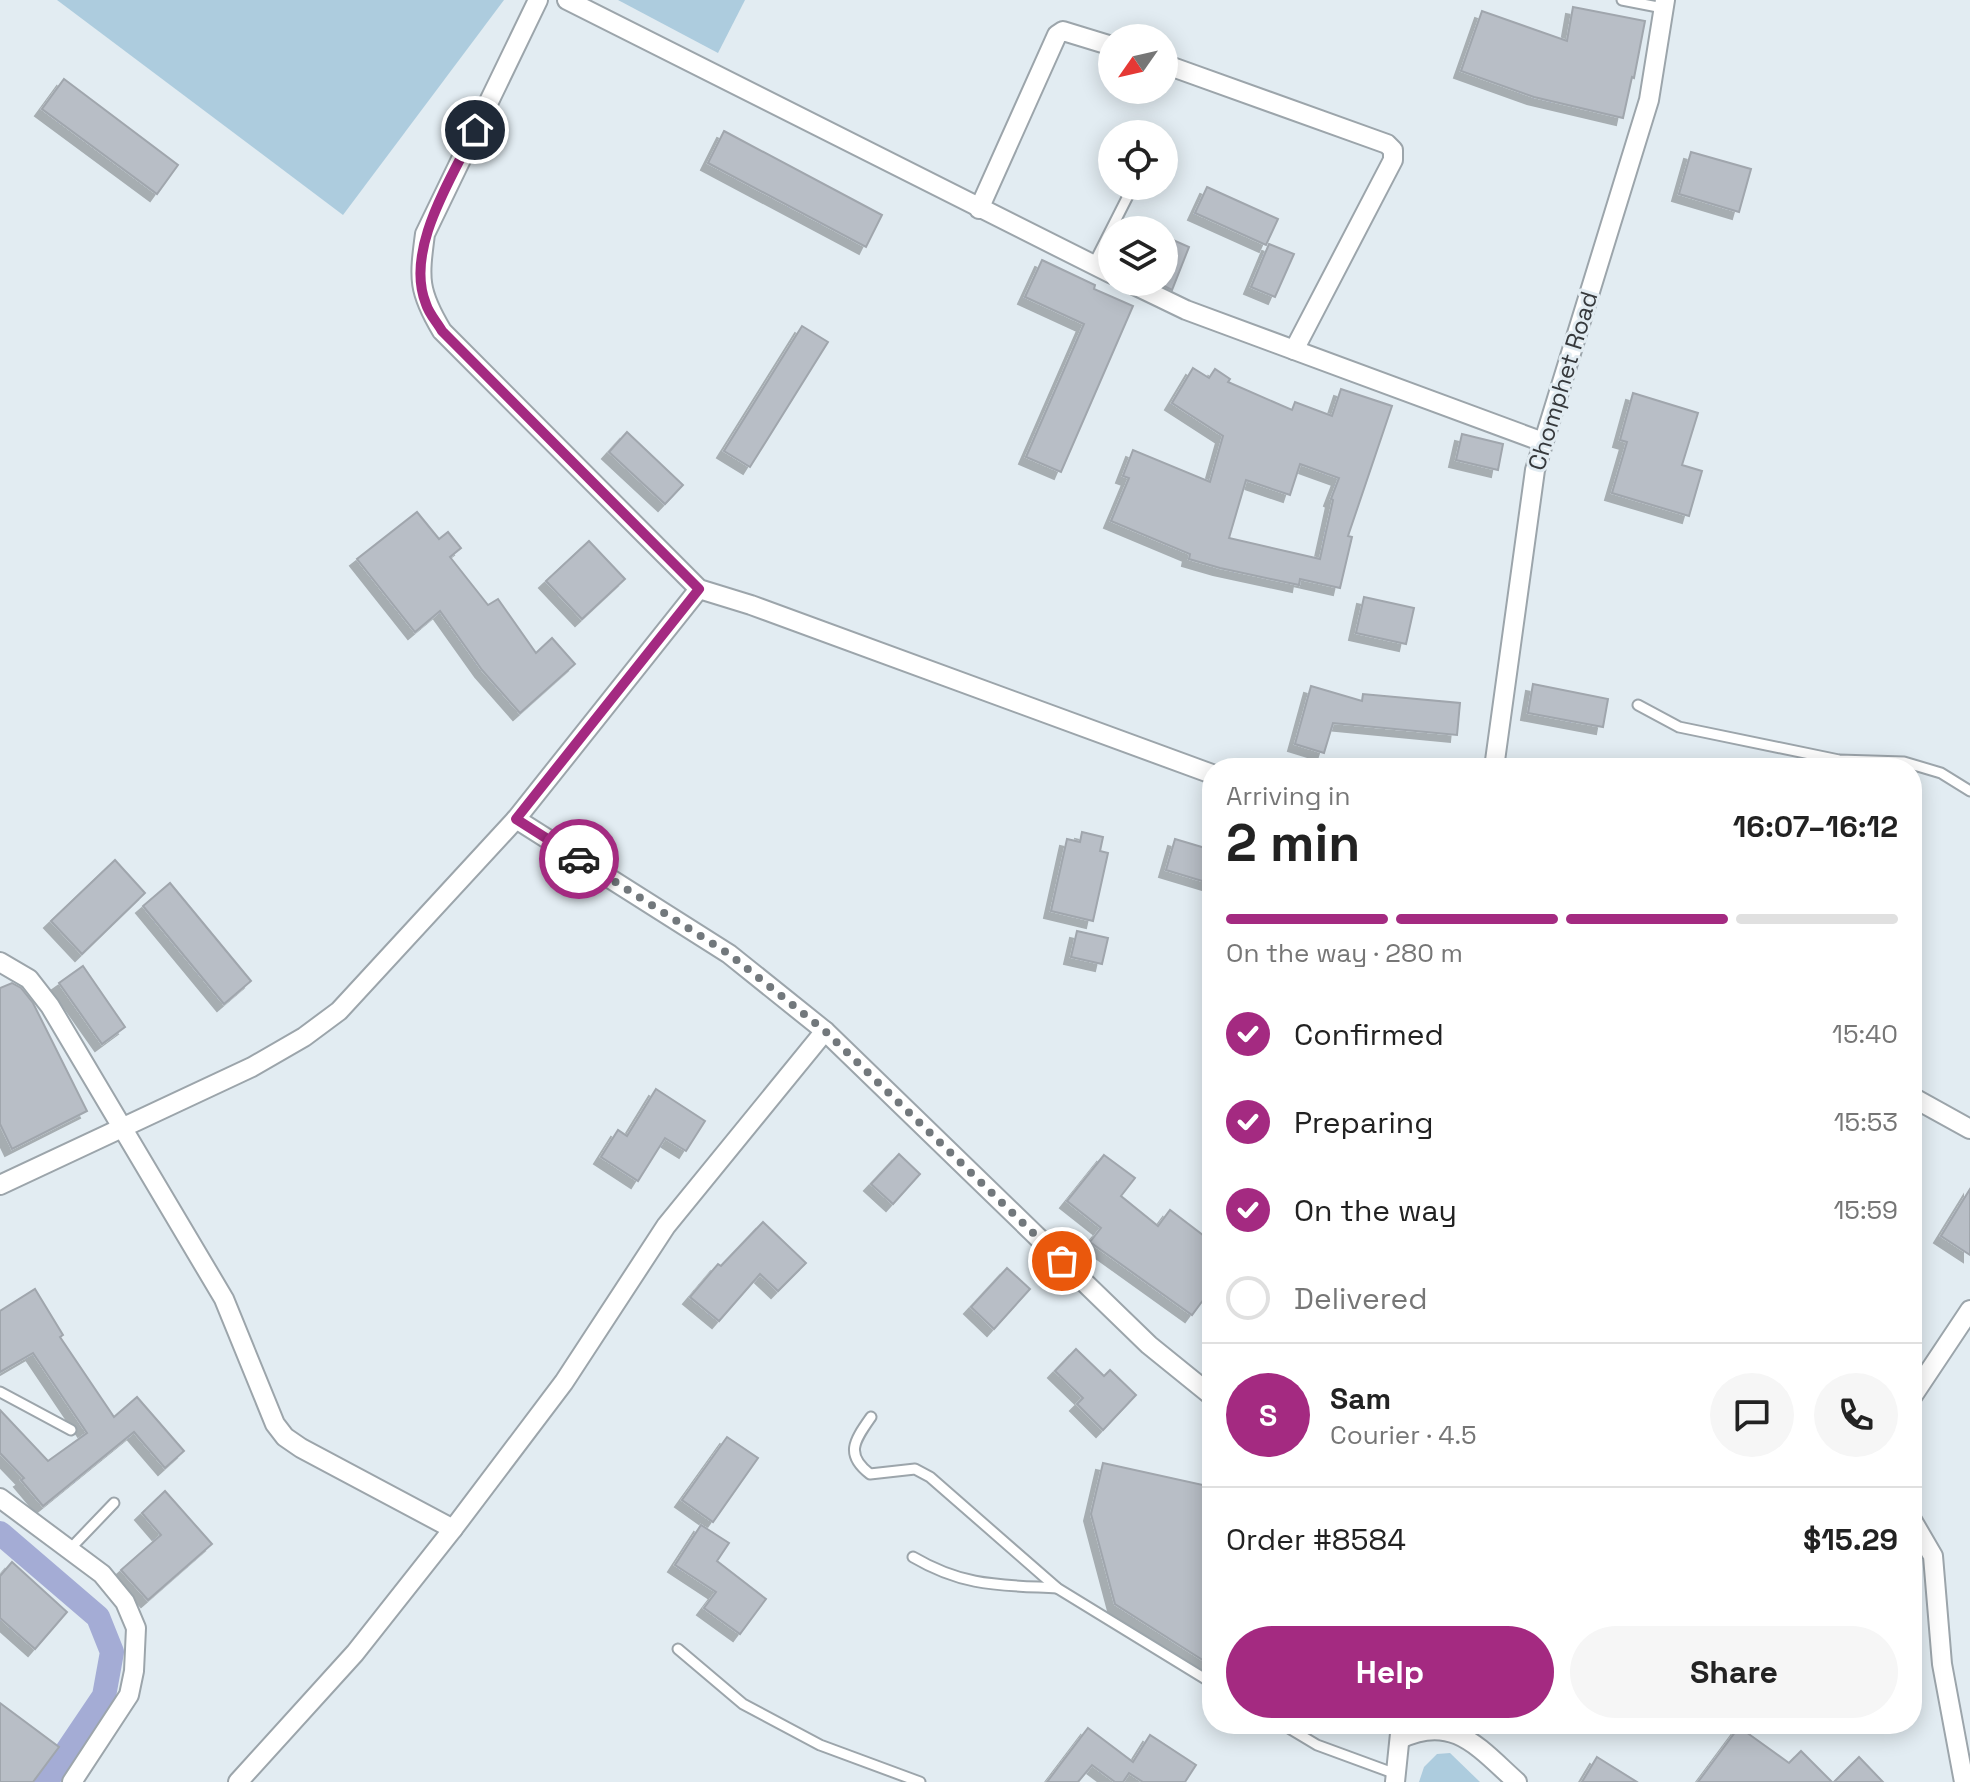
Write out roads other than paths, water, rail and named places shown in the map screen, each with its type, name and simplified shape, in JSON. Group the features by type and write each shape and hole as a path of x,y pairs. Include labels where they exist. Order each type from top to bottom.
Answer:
{"street":[{"path":"538,0 425,234 419,275 426,304 442,331 699,589 751,605 1202,770"},
{"path":"567,0 1098,267"},
{"name":"Chomphet Road","path":"1495,758 1535,470 1649,100 1664,4"},
{"path":"979,209 1057,35 1063,31 1098,41"},
{"path":"1178,69 1387,144 1393,150 1393,160 1294,350"},
{"path":"1157,296 1186,310 1543,442"},
{"path":"0,1185 252,1067 304,1037 339,1011 516,819 699,589"},
{"path":"516,819 729,954 825,1031 1149,1345 1202,1388"},
{"path":"0,962 29,979 50,1006 124,1126 224,1299 272,1416 285,1437 453,1529"},
{"path":"238,1782 355,1653 453,1529 564,1382 666,1226 825,1031"},
{"path":"1922,1103 1970,1129"},
{"path":"1922,1382 1970,1310"},
{"path":"0,1498 102,1574 125,1602 136,1628 134,1671 129,1695 72,1782"},
{"path":"1922,1537 1933,1556 1942,1664 1964,1782"},
{"path":"1396,1778 1400,1734"},
{"path":"1459,1734 1517,1782"}],"lane":[{"path":"1622,0 1664,4"},
{"path":"1093,265 1126,200"},
{"path":"1638,705 1679,727 1829,758"},
{"path":"1922,767 1941,773 1970,791"},
{"path":"0,1392 71,1430"},
{"path":"871,1417 856,1437 854,1457 870,1474 915,1469 930,1477 1057,1588 1202,1677"},
{"path":"69,1550 114,1503"},
{"path":"913,1557 938,1572 976,1584 1057,1588"},
{"path":"678,1649 743,1704 820,1745 920,1782"},
{"path":"1299,1734 1317,1745 1396,1778"}],"waterway":[{"path":"0,1533 98,1617 112,1652 104,1696 46,1782"}]}
